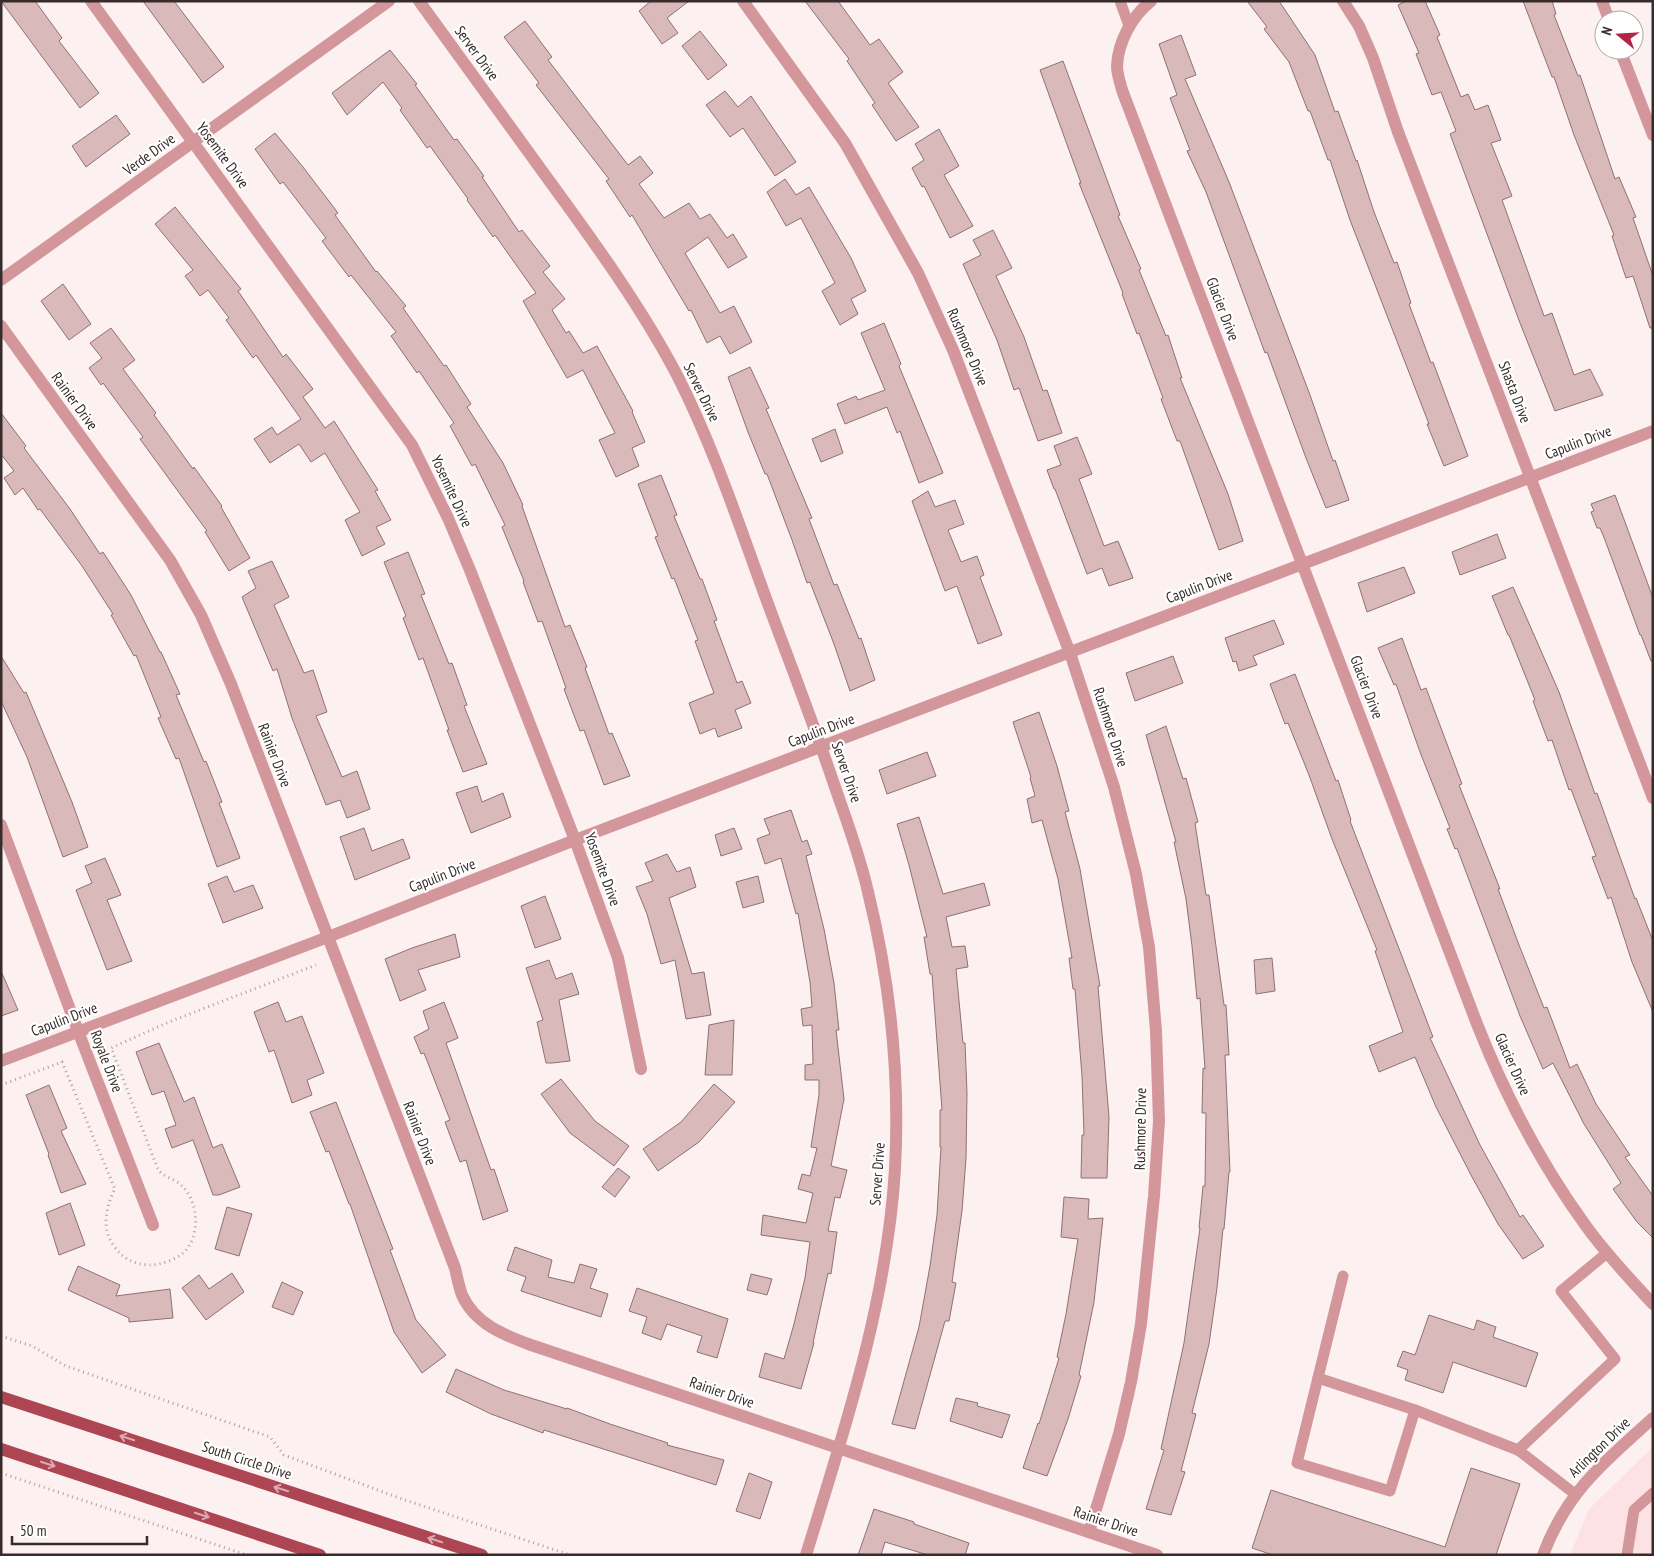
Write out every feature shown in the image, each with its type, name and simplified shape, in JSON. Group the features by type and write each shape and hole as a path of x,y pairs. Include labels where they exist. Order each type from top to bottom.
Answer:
{"main road":[{"name":"South Circle Drive","path":"1,1396 482,1555"},
{"path":"1,1449 320,1555"}],"street":[{"name":"Yosemite Drive","path":"91,1 412,444 448,518 470,570 575,840 618,958 641,1069"},
{"name":"Verde Drive","path":"1,280 389,1"},
{"name":"Server Drive","path":"419,1 590,237 632,299 677,376 705,436 821,747 854,840 868,888 879,938 888,999 896,1116 894,1179 879,1293 863,1365 806,1555"},
{"name":"Rushmore Drive","path":"743,1 845,143 918,273 953,350 1070,653 1114,787 1136,874 1149,947 1156,1031 1159,1121 1154,1196 1140,1334 1131,1382 1119,1434 1089,1532"},
{"path":"1129,26 1151,1"},
{"name":"Shasta Drive","path":"1342,1 1359,26 1373,58 1402,141 1653,798"},
{"name":"Glacier Drive","path":"1129,26 1119,49 1117,69 1122,90 1483,1038 1534,1147 1581,1219 1607,1253 1653,1304"},
{"path":"1624,60 1653,135"},
{"name":"Rainier Drive","path":"1,326 170,560 201,615 231,684 455,1268 463,1296 478,1318 501,1334 1157,1555"},
{"name":"Capulin Drive","path":"1,1061 328,937 575,840 1653,431"},
{"name":"Royale Drive","path":"1,824 153,1225"},
{"name":"Arlington Drive","path":"1543,1555 1558,1519 1575,1494 1592,1473 1653,1418"}],"lane":[{"path":"1120,1 1129,26"},
{"path":"1518,1450 1614,1360 1561,1291 1607,1253"},
{"path":"1343,1276 1297,1463 1390,1491 1415,1410"},
{"path":"1318,1378 1415,1410 1518,1450 1575,1494"},
{"path":"1627,1555 1634,1510 1653,1493"}],"path":[{"path":"1,1085 62,1062 115,1189 108,1202 106,1215 107,1230 112,1243 121,1255 137,1264 156,1265 171,1260 186,1250 194,1233 195,1214 192,1200 182,1186 159,1172 111,1048 169,1022 316,965"},
{"path":"1,1336 32,1346 66,1366 270,1437 284,1455 402,1499 570,1555"},
{"path":"1,1473 248,1555"}],"shaded area":[{"path":"1653,1447 1653,1555 1570,1555 1589,1509"}],"building":[{"path":"1,1 35,1 62,38 59,41 99,93 80,108"},
{"path":"143,1 174,1 224,67 203,83"},
{"path":"651,1 689,1 667,18 678,33 662,44 639,11"},
{"path":"805,1 838,1 870,45 879,39 903,72 888,83 919,127 896,141 872,105 875,103 847,61 849,59"},
{"path":"1247,1 1279,1 1315,55 1335,112 1338,111 1357,160 1374,212 1394,263 1397,262 1411,303 1409,304 1468,456 1444,466 1310,111 1308,111 1289,62 1264,29 1267,27"},
{"path":"1406,1 1425,1 1440,35 1437,37 1461,97 1468,94 1475,110 1488,105 1501,140 1491,143 1512,196 1502,200 1544,316 1552,313 1574,375 1590,369 1603,395 1555,411 1520,323 1450,134 1456,131 1441,92 1432,95 1416,54 1419,53 1398,5"},
{"path":"1523,1 1552,1 1556,14 1554,15 1578,76 1580,75 1615,179 1619,177 1636,217 1633,218 1653,276 1653,328 1650,328 1633,276 1626,278 1612,236 1614,235"},
{"path":"525,21 552,57 548,60 628,165 640,156 653,173 639,184 664,218 689,203 700,219 710,214 727,238 733,234 747,257 728,268 708,237 685,253 720,313 734,306 752,342 730,354 720,336 707,343 691,310 689,311 632,215 630,217 606,181 609,179 536,85 539,83 504,37"},
{"path":"700,31 727,65 708,80 682,46"},
{"path":"1181,35 1196,75 1185,79 1229,182 1349,500 1326,508 1267,352 1265,353 1206,192 1187,151 1190,150 1170,98 1177,95 1159,44"},
{"path":"390,50 417,84 415,85 454,140 457,139 484,176 482,177 519,232 522,230 550,266 543,272 565,299 552,310 566,333 569,331 583,353 597,346 633,411 645,442 632,448 639,466 616,477 599,440 615,433 583,370 567,378 523,301 536,293 495,235 493,237 430,146 427,148 383,82 347,115 332,93"},
{"path":"1063,61 1120,215 1118,216 1141,269 1139,270 1166,336 1168,335 1182,378 1180,378 1228,494 1243,541 1219,550 1180,441 1177,441 1161,399 1163,398 1139,333 1137,334 1123,293 1079,183 1081,183 1040,70"},
{"path":"725,91 738,107 751,96 796,162 775,176 743,128 730,137 706,105"},
{"path":"116,115 130,134 86,167 72,146"},
{"path":"939,129 959,166 944,175 973,226 950,238 924,186 922,187 912,168 924,160 915,144"},
{"path":"275,133 338,213 335,215 376,272 406,306 403,308 444,366 446,365 471,404 467,407 503,463 523,505 565,627 570,625 587,667 585,668 609,734 612,733 630,776 604,785 584,730 580,731 564,689 566,688 542,621 538,622 502,527 505,525 475,464 472,466 450,426 454,423 419,371 417,373 391,336 396,332 351,275 349,277 322,241 326,238 283,182 280,184 255,149"},
{"path":"785,179 796,195 809,187 851,258 866,291 851,299 858,314 840,325 822,291 835,283 801,218 786,226 767,192"},
{"path":"175,207 241,289 238,291 283,357 286,354 313,389 303,397 325,428 334,421 378,490 375,491 391,520 376,527 385,544 362,556 345,520 360,512 325,453 311,462 299,444 270,463 254,439 272,427 277,435 301,419 256,355 253,358 226,320 229,318 208,290 200,296 185,276 193,270 155,224"},
{"path":"993,230 1012,268 996,276 1024,337 1043,391 1047,390 1062,433 1038,441 1019,388 1014,390 997,340 963,264 981,255 973,240"},
{"path":"63,284 91,324 69,340 41,301"},
{"path":"884,323 901,364 899,366 943,473 919,483 900,431 897,433 887,407 845,424 837,404 856,396 858,400 885,390 861,333"},
{"path":"111,328 135,360 123,369 156,413 154,415 193,469 194,467 222,506 250,558 229,571 205,532 207,531 140,439 143,437 103,383 101,385 89,368 102,358 90,343"},
{"path":"750,367 769,408 766,409 812,518 809,519 834,585 837,584 859,639 861,638 875,680 850,691 810,582 807,583 767,474 765,474 748,432 728,377"},
{"path":"1,413 100,554 103,552 131,595 161,652 180,694 176,695 204,762 206,761 222,802 219,803 240,858 217,867 179,758 176,759 158,718 161,717 136,655 134,656 111,615 113,614 82,566 40,509 38,510 23,488 15,495 4,478 14,471 1,454"},
{"path":"835,429 843,453 821,462 812,439"},
{"path":"1077,437 1092,474 1079,479 1104,546 1118,541 1133,578 1109,586 1102,568 1087,574 1047,470 1061,465 1054,446"},
{"path":"661,475 677,515 674,516 700,579 702,579 717,620 714,621 737,683 742,681 751,703 735,710 742,728 718,737 715,728 700,734 689,703 714,693 695,641 698,640 674,578 672,579 655,537 658,536 638,484"},
{"path":"928,491 935,507 955,500 964,524 948,530 961,562 977,556 984,575 980,577 1002,635 978,644 957,586 945,591 912,501"},
{"path":"1615,495 1653,598 1653,661 1651,661 1640,635 1605,540 1600,528 1597,528 1591,512 1594,511 1591,504"},
{"path":"1497,534 1506,558 1460,575 1452,552"},
{"path":"408,552 425,594 421,595 449,664 452,663 467,705 464,706 487,764 463,772 423,658 419,660 403,618 406,616 384,562"},
{"path":"272,561 289,597 274,605 304,673 313,670 327,712 316,716 342,777 357,771 370,809 347,818 340,800 326,805 292,718 277,669 273,671 242,597 256,588 248,571"},
{"path":"1404,567 1415,593 1367,612 1358,583"},
{"path":"1513,587 1559,692 1595,794 1597,793 1635,899 1653,941 1653,1012 1632,962 1611,897 1608,899 1592,857 1596,856 1571,789 1569,790 1552,740 1548,741 1533,701 1535,700 1492,596"},
{"path":"1274,620 1284,644 1253,656 1257,665 1239,671 1236,661 1233,662 1225,638"},
{"path":"1402,638 1421,690 1426,688 1462,784 1459,785 1500,889 1498,889 1519,945 1544,1008 1547,1007 1570,1068 1577,1064 1596,1104 1630,1155 1625,1157 1653,1196 1653,1238 1637,1222 1613,1189 1621,1183 1584,1124 1553,1063 1543,1069 1520,1016 1457,848 1455,849 1447,829 1450,828 1396,684 1394,685 1378,648"},
{"path":"1,656 24,693 26,692 72,802 88,847 63,857 27,757 1,701"},
{"path":"1173,656 1183,683 1135,701 1126,673"},
{"path":"1295,674 1336,781 1338,780 1350,821 1433,1037 1430,1038 1480,1145 1520,1217 1523,1215 1544,1246 1523,1259 1498,1224 1472,1177 1436,1107 1415,1057 1379,1072 1369,1046 1403,1032 1375,951 1377,950 1332,839 1309,775 1288,723 1285,724 1270,684"},
{"path":"1039,712 1057,766 1069,811 1065,812 1080,869 1100,986 1098,986 1109,1117 1107,1178 1081,1178 1082,1135 1084,1135 1082,1076 1075,989 1073,989 1069,958 1072,958 1058,879 1042,820 1032,823 1027,799 1035,796 1031,777 1013,722"},
{"path":"1166,726 1183,779 1186,778 1198,822 1195,823 1206,895 1209,895 1224,1005 1226,1005 1229,1055 1225,1055 1230,1172 1209,1344 1192,1413 1196,1414 1181,1471 1185,1472 1171,1515 1146,1509 1164,1450 1161,1449 1184,1343 1200,1228 1203,1186 1205,1186 1206,1113 1202,1113 1203,1068 1205,1069 1200,998 1197,999 1186,899 1174,842 1176,842 1146,735"},
{"path":"927,752 936,776 887,794 879,770"},
{"path":"477,786 482,802 503,793 511,817 471,833 456,793"},
{"path":"791,810 802,842 807,840 812,854 806,856 824,929 834,983 839,1030 836,1030 844,1099 831,1166 847,1170 840,1198 835,1197 828,1231 837,1232 831,1274 828,1273 814,1343 801,1389 759,1377 765,1353 784,1359 805,1278 810,1242 761,1235 763,1215 806,1223 813,1193 798,1189 802,1174 810,1176 817,1148 811,1147 819,1095 819,1080 805,1080 805,1065 813,1064 812,1025 803,1026 801,1009 812,1007 810,982 798,913 796,914 781,858 765,864 757,839 770,834 764,819"},
{"path":"919,817 943,894 984,883 990,905 946,917 952,947 965,946 968,967 956,969 963,1043 965,1043 967,1093 966,1158 962,1211 952,1282 956,1283 949,1321 945,1321 915,1429 892,1424 919,1327 930,1266 937,1215 941,1147 940,1110 942,1110 932,974 930,974 924,937 927,937 897,824"},
{"path":"364,828 372,851 403,839 410,858 355,880 340,837"},
{"path":"734,828 742,849 721,856 715,835"},
{"path":"667,854 677,872 690,867 696,887 669,898 692,974 704,972 711,1015 686,1019 675,960 661,964 647,914 636,887 653,881 645,863"},
{"path":"105,858 121,895 107,900 132,961 107,970 76,890 92,883 85,866"},
{"path":"227,876 234,892 253,885 263,908 223,923 208,884"},
{"path":"758,876 764,902 743,908 736,882"},
{"path":"545,896 561,939 535,948 521,906"},
{"path":"455,934 460,957 418,970 426,990 400,1001 385,959"},
{"path":"1272,958 1275,991 1256,994 1254,960"},
{"path":"549,960 556,979 572,973 579,994 559,1000 570,1061 546,1063 537,1022 543,1020 526,968"},
{"path":"1,971 18,1010 1,1016"},
{"path":"278,1002 286,1022 302,1016 324,1073 307,1080 312,1095 292,1103 274,1050 269,1052 254,1012"},
{"path":"444,1002 458,1038 446,1043 491,1170 494,1169 508,1211 483,1220 466,1160 460,1162 445,1122 450,1120 424,1053 421,1054 414,1037 429,1029 423,1011"},
{"path":"734,1020 732,1075 705,1075 709,1025"},
{"path":"159,1043 184,1102 194,1097 213,1148 222,1144 240,1187 219,1195 213,1195 193,1140 172,1148 165,1129 176,1125 164,1091 152,1095 136,1052"},
{"path":"561,1079 595,1121 629,1146 614,1166 570,1133 541,1094"},
{"path":"714,1084 735,1102 699,1142 658,1171 643,1149 681,1122"},
{"path":"49,1085 67,1128 61,1131 86,1184 61,1193 49,1154 26,1095"},
{"path":"336,1102 393,1249 390,1250 416,1320 446,1355 422,1373 394,1332 350,1204 329,1151 326,1152 310,1112"},
{"path":"618,1168 630,1177 615,1197 602,1187"},
{"path":"1064,1197 1089,1199 1088,1219 1103,1218 1094,1302 1079,1375 1081,1376 1068,1419 1047,1476 1023,1468 1039,1424 1059,1358 1057,1357 1078,1239 1061,1237"},
{"path":"70,1203 85,1245 59,1255 46,1213"},
{"path":"227,1207 252,1214 239,1256 215,1249"},
{"path":"515,1247 552,1260 548,1277 574,1283 580,1264 597,1269 590,1288 608,1294 601,1317 521,1291 526,1277 507,1270"},
{"path":"78,1266 120,1285 116,1296 170,1289 173,1318 129,1322 129,1318 68,1290"},
{"path":"232,1273 244,1292 206,1320 182,1288 199,1275 209,1289"},
{"path":"751,1274 772,1279 767,1295 747,1290"},
{"path":"282,1282 303,1292 293,1315 272,1307"},
{"path":"637,1288 728,1319 717,1358 697,1352 702,1336 667,1324 661,1340 642,1333 647,1317 629,1311"},
{"path":"1429,1315 1474,1330 1477,1320 1496,1327 1493,1337 1538,1353 1526,1387 1453,1362 1443,1393 1405,1380 1408,1370 1397,1366 1403,1351 1415,1355"},
{"path":"456,1369 504,1390 567,1408 668,1443 667,1445 724,1460 716,1485 544,1430 543,1433 491,1414 446,1392"},
{"path":"956,1398 978,1403 977,1406 1010,1415 1002,1438 950,1421"},
{"path":"1471,1468 1520,1484 1496,1555 1273,1555 1252,1548 1271,1490 1445,1547"},
{"path":"749,1473 772,1482 760,1519 736,1511"},
{"path":"874,1509 969,1543 965,1555 928,1555 885,1542 881,1555 858,1555"}]}
